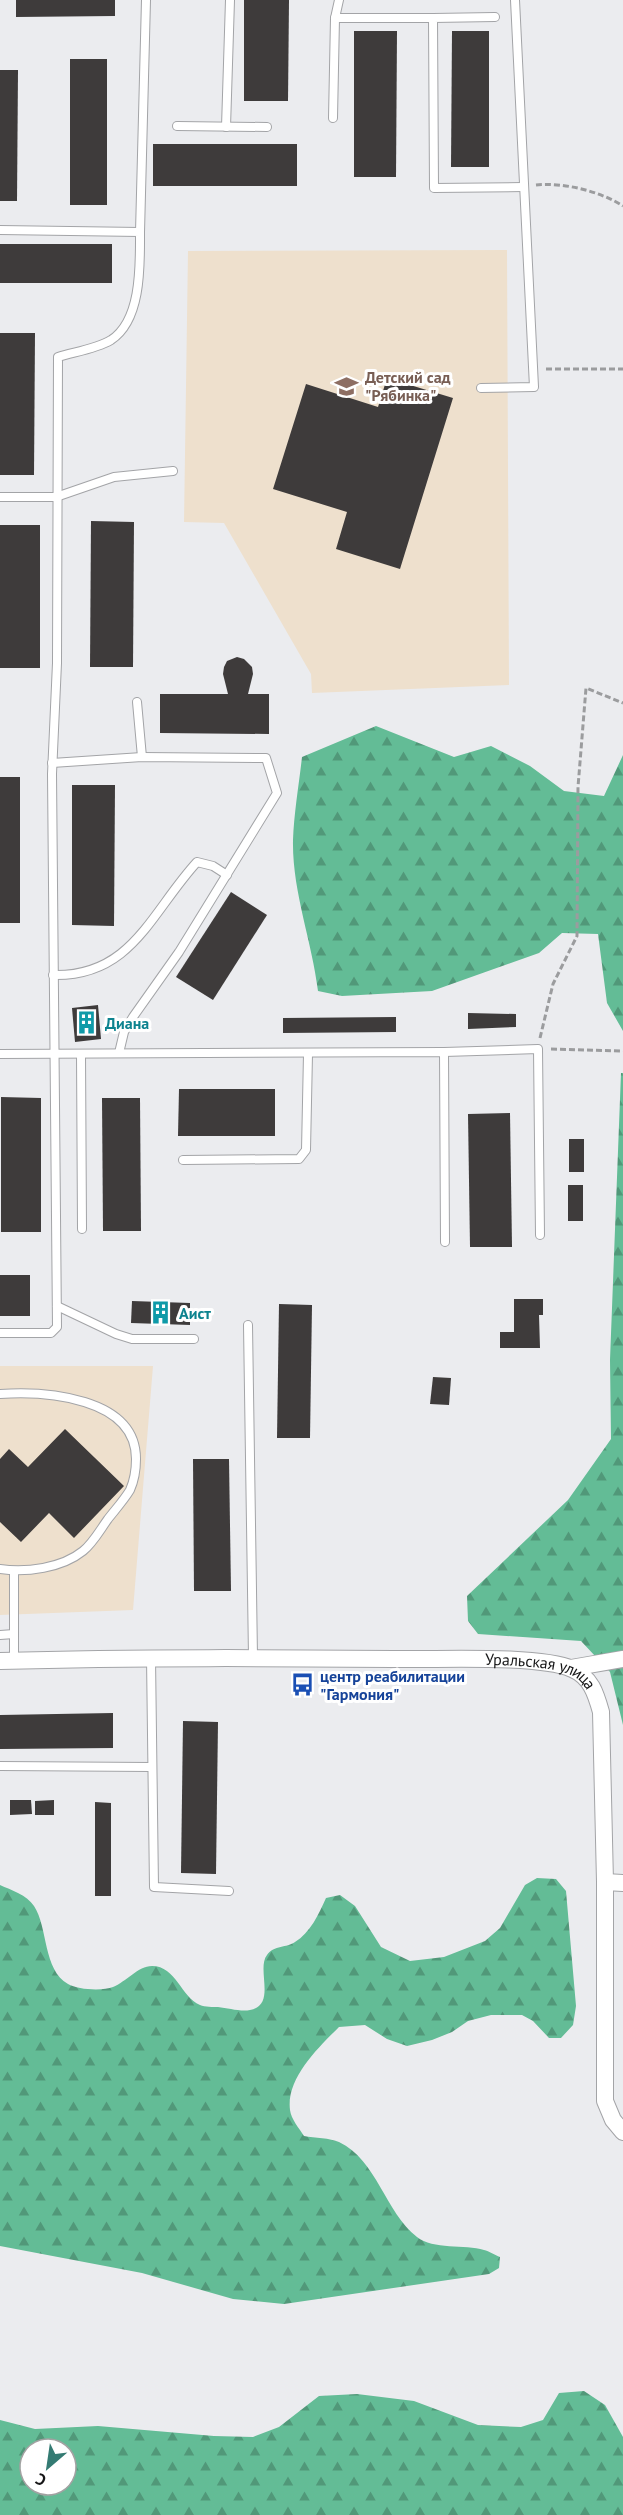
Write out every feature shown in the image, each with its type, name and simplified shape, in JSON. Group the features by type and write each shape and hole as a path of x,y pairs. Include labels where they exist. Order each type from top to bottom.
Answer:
{"street":[{"name":"Уральская улица","path":"7,1661 253,1657 526,1661 571,1668 584,1677 596,1691 601,1712 605,1882 605,2101 613,2120 623,2132"},
{"path":"571,1668 623,1659"},
{"path":"605,1882 623,1883"}],"lane":[{"path":"0,1333 51,1333 57,1327 52,763 57,663 58,357 110,340 123,328 136,297 140,232 146,0"},
{"path":"226,127 230,0"},
{"path":"333,118 335,18 339,0"},
{"path":"481,388 534,387 515,0"},
{"path":"335,18 495,17"},
{"path":"433,18 434,188 523,187"},
{"path":"177,126 267,127"},
{"path":"0,230 140,232"},
{"path":"0,497 56,496 114,477 173,471"},
{"path":"138,702 142,757"},
{"path":"52,763 142,757 266,758 277,792 160,981 133,1017 124,1032 119,1053"},
{"path":"53,975 87,973 111,962 132,947 178,882 196,862 213,866 227,875"},
{"path":"0,1054 308,1054 538,1049 540,1235"},
{"path":"444,1052 445,1242"},
{"path":"81,1054 82,1229"},
{"path":"183,1160 299,1159 306,1150 308,1054"},
{"path":"57,1306 116,1334 132,1339 194,1339"},
{"path":"248,1325 253,1657"},
{"path":"0,1394 47,1394 74,1398 113,1416 126,1425 136,1451 136,1469 130,1488 85,1550 63,1562 34,1569 14,1572 0,1569"},
{"path":"7,1661 14,1634 14,1572"},
{"path":"0,1635 14,1634"},
{"path":"151,1658 154,1887 229,1891"},
{"path":"0,1766 152,1767"}],"path":[{"path":"523,187 553,183 597,195 623,206"},
{"path":"532,368 623,369"},
{"path":"623,703 586,688 578,787 577,936 553,984 538,1049 623,1051"}],"shaded area":[{"name":"Детский сад \"Рябинка\"","path":"507,250 509,685 312,693 311,674 224,523 184,522 188,251"},
{"path":"0,1366 153,1366 133,1610 0,1615"}],"green space":[{"path":"376,726 454,757 491,746 530,766 564,791 604,796 623,755 623,1031 607,1003 598,934 562,933 539,953 432,991 342,996 318,991 299,897 294,859 294,819 302,757"},
{"path":"621,1073 623,1073 623,1725 610,1672 581,1641 478,1634 468,1621 467,1596 568,1500 611,1439 610,1360"},
{"path":"537,1878 556,1879 566,1891 576,2006 573,2025 561,2038 549,2038 533,2021 522,2015 491,2015 468,2021 452,2032 407,2046 387,2039 365,2025 339,2027 322,2044 298,2075 290,2098 292,2117 304,2136 339,2142 352,2150 372,2173 397,2214 417,2237 432,2244 488,2251 500,2257 499,2268 489,2274 284,2304 233,2299 142,2273 0,2246 0,1885 23,1896 34,1906 42,1925 54,1969 72,1986 84,1989 109,1988 118,1985 142,1969 152,1966 160,1967 173,1976 188,1996 200,2005 250,2010 258,2007 262,2001 264,1961 267,1955 273,1950 292,1944 305,1934 326,1898 340,1895 355,1906 381,1947 410,1961 444,1957 485,1941 500,1928 525,1885"},
{"path":"584,2391 605,2405 623,2437 623,2515 0,2515 0,2420 35,2429 98,2426 253,2437 279,2427 319,2396 357,2394 414,2401 478,2425 521,2427 543,2420 559,2393"}],"building":[{"path":"16,0 115,0 115,16 16,17"},
{"path":"244,0 289,0 288,101 244,101"},
{"path":"354,31 397,31 396,177 354,177"},
{"path":"452,31 489,31 489,167 451,167"},
{"path":"70,59 107,59 107,205 70,205"},
{"path":"0,70 18,70 17,201 0,201"},
{"path":"153,144 297,144 297,186 153,186"},
{"path":"0,244 112,244 112,283 0,283"},
{"path":"0,333 35,333 34,475 0,475"},
{"path":"387,378 453,398 400,569 336,549 347,512 273,489 306,384 378,407"},
{"path":"91,521 134,522 133,667 90,667"},
{"path":"0,525 40,525 40,668 0,668"},
{"path":"237,657 244,659 252,667 253,674 248,694 269,694 269,734 160,733 160,694 228,694 223,674 224,667 227,661"},
{"path":"0,777 20,777 20,923 0,923"},
{"path":"72,785 115,785 114,926 72,925"},
{"path":"231,892 267,915 213,1000 176,977"},
{"name":"Диана","path":"98,1005 101,1039 75,1042 72,1008"},
{"path":"468,1013 516,1014 516,1027 468,1029"},
{"path":"396,1017 396,1032 283,1033 283,1018"},
{"path":"179,1089 275,1089 275,1136 178,1136"},
{"path":"1,1097 41,1098 41,1232 1,1232"},
{"path":"102,1098 140,1098 141,1231 103,1231"},
{"path":"510,1113 512,1247 470,1247 468,1114"},
{"path":"569,1139 584,1139 584,1172 569,1172"},
{"path":"568,1185 583,1185 583,1221 568,1221"},
{"path":"0,1275 30,1275 30,1316 0,1316"},
{"path":"514,1299 543,1299 543,1315 539,1315 540,1348 500,1348 500,1332 514,1332"},
{"name":"Аист","path":"132,1301 190,1303 190,1325 131,1323"},
{"path":"279,1304 312,1305 310,1438 277,1438"},
{"path":"433,1377 451,1378 449,1405 430,1404"},
{"path":"65,1429 124,1486 74,1538 49,1513 21,1542 0,1522 0,1459 9,1449 28,1467"},
{"path":"193,1459 229,1459 231,1591 194,1591"},
{"path":"113,1713 113,1748 0,1749 0,1715"},
{"path":"183,1721 218,1722 216,1874 181,1873"},
{"path":"10,1800 31,1800 32,1814 10,1815"},
{"path":"54,1800 54,1815 35,1815 35,1801"},
{"path":"95,1802 111,1803 111,1896 95,1896"}],"place":[{"name":"Детский сад \"Рябинка\"","path":"347,386"},
{"name":"Диана","path":"87,1023"},
{"name":"Аист","path":"161,1313"},
{"name":"центр реабилитации \"Гармония\"","path":"302,1685"}]}
